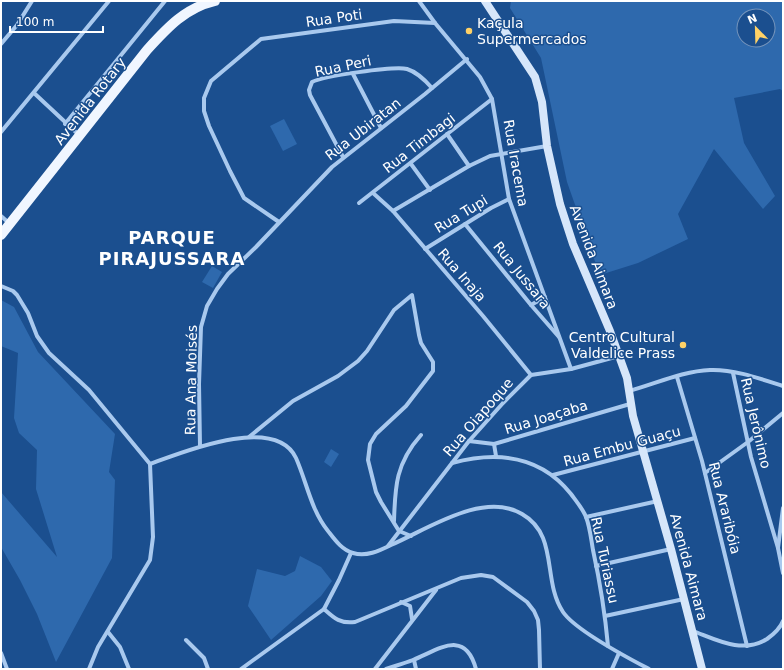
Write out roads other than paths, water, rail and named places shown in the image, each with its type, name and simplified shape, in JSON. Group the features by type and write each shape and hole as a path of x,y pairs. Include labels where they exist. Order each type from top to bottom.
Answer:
{"main road":[{"name":"Avenida Rotary","path":"1,235 147,50 166,29 191,9 215,1"},
{"name":"Avenida Aimara","path":"485,1 528,64 535,78 542,102 547,146 560,204 573,244 627,378 630,404 658,501 702,669"},
{"path":"490,1 492,12"}],"street":[{"path":"1,44 17,25 32,1"},
{"path":"2,130 109,1"},
{"path":"65,124 165,1"},
{"name":"Rua Iracema","path":"419,1 435,23 467,59 480,77 492,99 509,199 572,369"},
{"name":"Rua Poti","path":"279,222 249,201 240,192 209,126 203,105 207,88 211,81 261,39 394,21 435,23"},
{"name":"Rua Ubiratan","path":"279,222 343,157 467,59"},
{"name":"Rua Peri","path":"343,157 310,95 309,90 312,82 315,80 387,69 407,69 419,75 432,88"},
{"path":"353,74 381,128"},
{"path":"34,93 65,124 80,136"},
{"name":"Rua Timbagi","path":"359,203 374,193 492,99"},
{"path":"447,134 469,166"},
{"path":"393,211 469,166 500,153 547,146"},
{"path":"411,164 430,190"},
{"name":"Rua Inaja","path":"374,193 393,211 531,375"},
{"name":"Rua Tupi","path":"425,249 509,199"},
{"path":"1,216 10,224"},
{"name":"Rua Ana Moisés","path":"200,446 199,384 201,327 207,306 228,274 279,222"},
{"name":"Rua Jussara","path":"465,224 531,305 562,340"},
{"path":"1,286 17,295 28,313 37,336 49,353 89,390 150,464 153,550 150,560 98,647 89,669"},
{"path":"249,437 293,401 338,376 358,361 367,351 394,310 412,295 421,343 433,362 433,371 406,406 376,434 368,451 368,460 376,492 399,531 412,536"},
{"path":"531,305 545,297"},
{"name":"Rua Oiapoque","path":"388,547 469,441 503,402 531,375 572,369 619,356"},
{"path":"629,391 677,377 711,370 733,373 783,386"},
{"name":"Rua Jerônimo","path":"733,373 748,442 778,548"},
{"name":"Rua Araribóia","path":"677,377 705,473 747,646"},
{"name":"Rua Joaçaba","path":"469,441 494,444 630,404"},
{"path":"705,473 748,442 783,413"},
{"path":"394,522 396,482 406,455 421,435"},
{"path":"150,464 200,446 249,437 276,440 288,447 295,456 316,512 323,525 342,548 351,553 361,555 388,547 460,513 492,506 508,507 524,514 539,528 544,537 555,596 564,614 608,646 649,669"},
{"name":"Rua Embu Guaçu","path":"554,475 695,438"},
{"path":"494,444 496,456"},
{"name":"Rua Turiassu","path":"452,464 472,458 496,456 527,462 554,475 577,502 586,517 606,616 608,646"},
{"path":"586,517 658,501"},
{"path":"783,508 778,548 783,573"},
{"path":"596,566 671,549"},
{"path":"241,669 324,609 351,553"},
{"path":"324,609 336,620 345,623 371,616 400,602 461,578 481,575 493,577 509,587 527,602 538,620 540,669"},
{"path":"375,669 436,589"},
{"path":"606,616 684,598"},
{"path":"400,602 410,606 412,620"},
{"path":"693,631 732,645 747,646 754,645 774,634 783,621"},
{"path":"108,632 120,647 129,669"},
{"path":"186,640 204,658 208,669"},
{"path":"386,669 414,660 435,648 446,645 457,645 464,648 471,656 476,669"},
{"path":"1,653 7,669"},
{"path":"612,669 619,653"},
{"path":"414,660 416,669"}],"place":[{"name":"Kaçula Supermercados","path":"469,31"},
{"name":"Centro Cultural Valdelice Prass","path":"683,345"}],"district":[{"name":"PARQUE PIRAJUSSARA","path":"172,248"}]}
